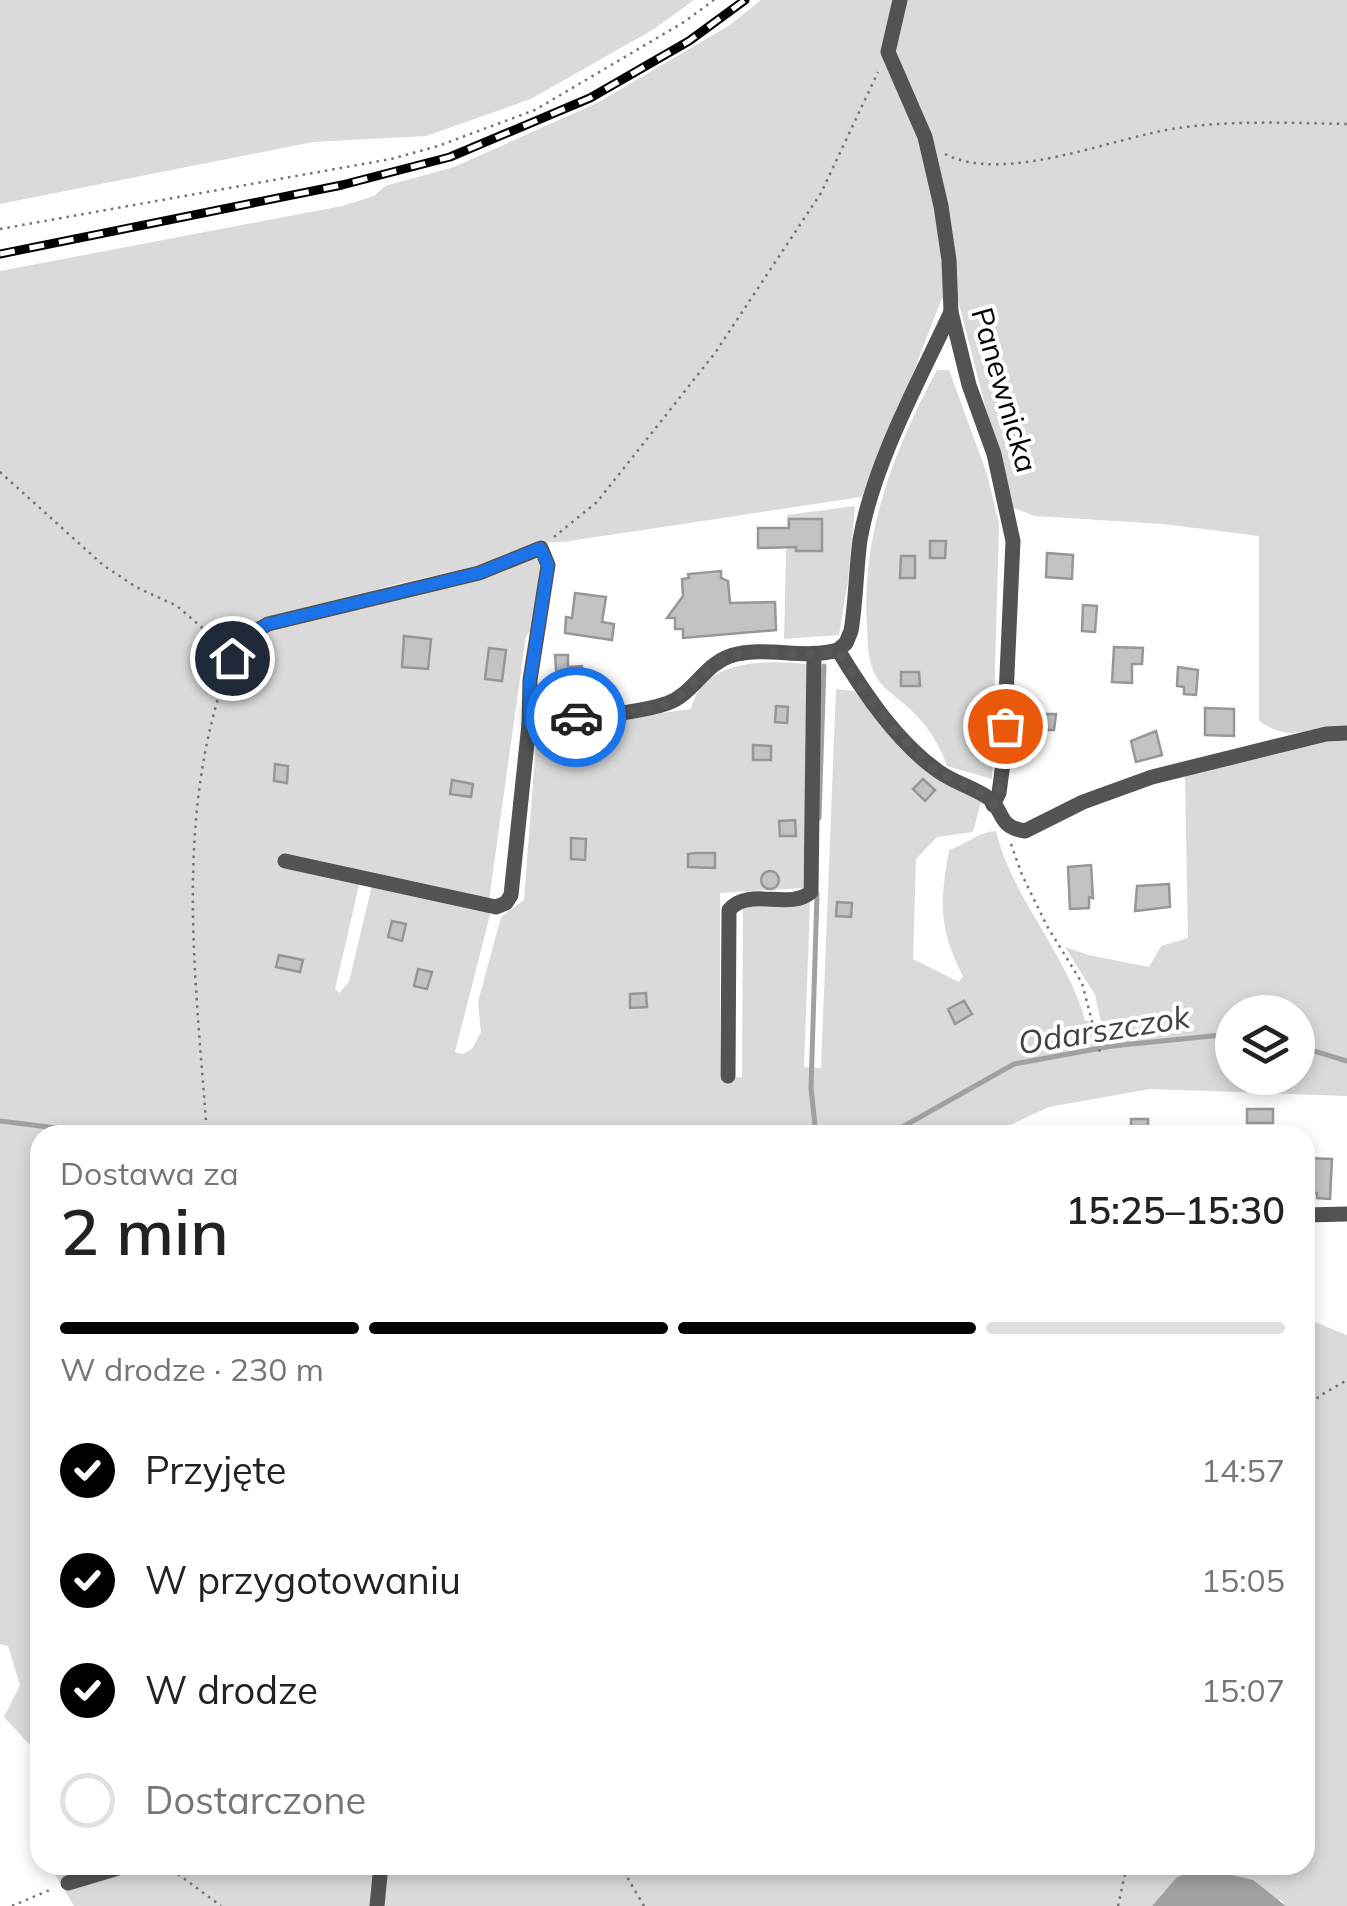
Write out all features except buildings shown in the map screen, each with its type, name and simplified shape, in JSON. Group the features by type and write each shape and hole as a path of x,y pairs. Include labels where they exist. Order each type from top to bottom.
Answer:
{"street":[{"path":"888,52 900,0"},
{"name":"Panewnicka","path":"888,52 925,137 941,206 951,312 998,468 1013,540 1003,763 994,805"},
{"path":"530,724 670,702 716,662 732,655 814,654 838,650 846,643 851,631 860,538 872,497 906,406 951,312"},
{"path":"232,658 254,632 268,624 479,573 540,548 548,565 530,680 530,724 521,776 511,895 506,903 496,907 285,861"},
{"path":"838,650 872,701 933,768 990,798 1004,824 1026,831 1083,802 1152,777 1326,734 1347,733"},
{"path":"728,1076 730,910 736,902 801,898 810,892 814,654"},
{"path":"1315,1215 1347,1214"},
{"path":"68,1883 95,1875"},
{"path":"376,1906 380,1875"}],"path":[{"path":"0,228 391,158 438,146 535,110 684,22 714,0"},
{"path":"540,548 597,502 715,353 821,193 888,52"},
{"path":"925,137 962,162 991,164 1074,154 1152,131 1298,120 1347,124"},
{"path":"0,472 103,565 136,587 177,606 217,639 232,658 211,718 199,779 192,914 206,1125"},
{"path":"1004,824 1022,876 1082,983 1100,1052"},
{"path":"1315,1399 1347,1380"},
{"path":"179,1875 221,1906"},
{"path":"626,1875 644,1906"},
{"path":"1118,1906 1125,1875"},
{"path":"12,1906 68,1883"}],"shaded area":[{"path":"0,0 694,0 654,29 531,99 426,136 313,142 0,204"},
{"path":"761,0 1347,0 1347,726 1293,733 1259,721 1259,536 1163,524 1035,516 1011,507 957,296 942,298 874,474 861,497 539,543 476,566 389,586 307,611 263,618 241,636 535,558 540,561 533,628 526,636 489,900 281,855 279,864 360,881 335,989 339,993 349,982 372,885 491,911 455,1052 462,1054 472,1049 481,1032 478,1002 501,917 524,900 537,730 691,709 698,692 723,671 756,663 809,664 803,888 720,893 720,1078 742,1077 743,907 747,903 810,903 804,1067 821,1068 836,689 854,691 931,772 981,802 973,832 937,837 916,859 913,959 959,982 963,976 949,943 943,914 949,850 996,831 1014,880 1065,971 1085,1020 1102,1027 1095,995 1065,947 1149,967 1161,946 1188,938 1185,776 1312,743 1347,739 1347,1096 1315,1095 1315,995 1215,995 1215,1091 1150,1089 1049,1107 1010,1125 30,1125 30,1745 4,1717 20,1685 8,1646 0,1644 0,271 342,206 374,196 385,186 454,167 599,102 730,25"},
{"path":"937,370 949,370 987,474 999,524 992,779 947,766 922,722 877,678 869,652 867,592 875,526 894,462"},
{"path":"855,506 839,635 784,639 787,515"},
{"path":"1315,1322 1347,1335 1347,1906 1286,1906 1281,1900 1176,1878 1152,1906 74,1906 55,1875 1315,1875"},
{"path":"1232,1875 1253,1880 1286,1906 1152,1906 1176,1878"}],"waterway":[{"path":"819,818 824,666"},
{"path":"815,1125 811,1088 817,894"},
{"name":"Odarszczok","path":"906,1125 1014,1064 1112,1046 1215,1036"},
{"name":"Odarszczok","path":"1315,1051 1347,1061"},
{"name":"Odarszczok","path":"0,1121 32,1125"}],"railway":[{"path":"0,254 342,185 450,157 590,98 689,41 745,0"}],"way so far":[{"path":"576,717 670,702 716,662 732,655 822,655 838,650 872,701 933,768 990,798 994,805 999,793 1005,726"}],"route":[{"path":"232,658 254,632 268,624 479,573 540,548 548,565 530,680 530,724 576,717"}]}
